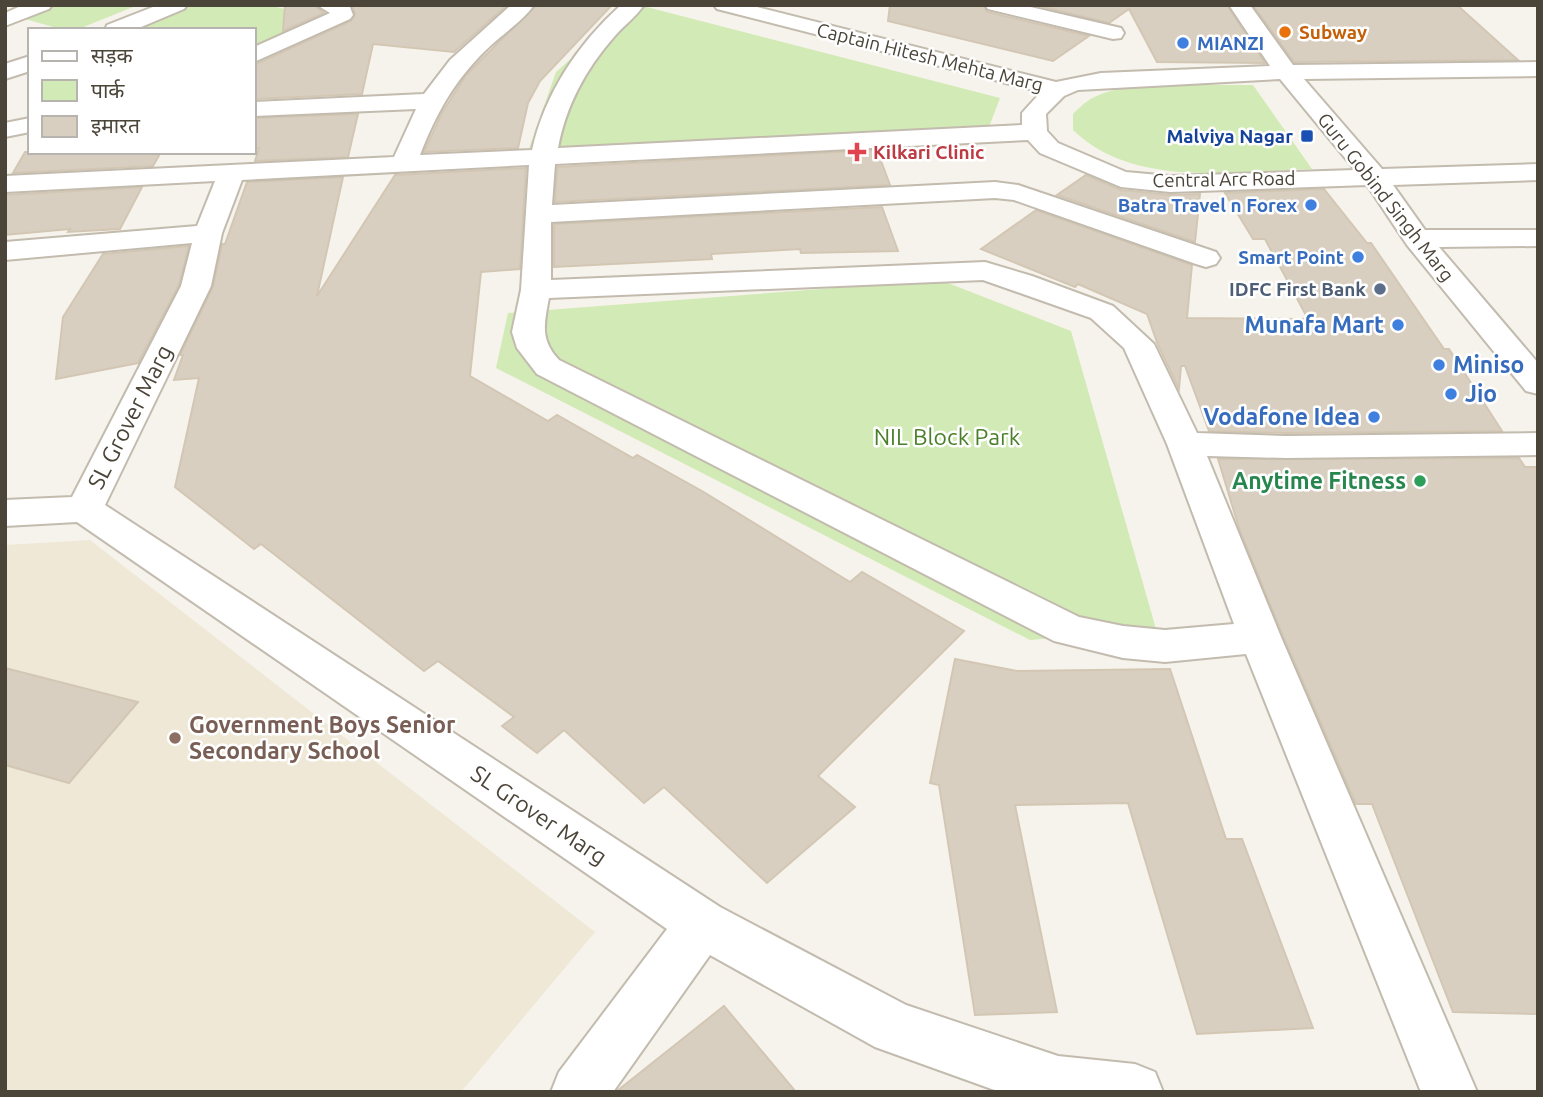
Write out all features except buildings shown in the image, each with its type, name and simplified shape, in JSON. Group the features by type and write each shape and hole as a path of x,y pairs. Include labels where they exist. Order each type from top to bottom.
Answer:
{"street":[{"path":"10,25 42,5"},
{"path":"120,28 177,5"},
{"path":"256,54 343,16 343,11 327,5"},
{"path":"404,163 432,101 448,77 524,5"},
{"path":"634,5 619,16 578,65 552,114 542,156 536,290 527,340 534,354 548,367 1069,630 1123,642 1165,646 1260,637"},
{"name":"Captain Hitesh Mehta Marg","path":"723,5 1056,89"},
{"path":"995,5 1114,33"},
{"path":"1095,5 1144,78"},
{"name":"Guru Gobind Singh Marg","path":"1238,5 1286,72 1373,175 1417,239 1538,384"},
{"path":"5,72 28,64"},
{"path":"5,184 1035,132 1034,113 1056,89 1074,83 1286,72 1538,69"},
{"path":"256,109 432,101"},
{"path":"5,130 28,125"},
{"name":"Central Arc Road","path":"1035,132 1049,148 1121,179 1170,184 1373,175 1538,172"},
{"name":"SL Grover Marg","path":"232,172 208,233 196,286 83,509 702,924 894,1028 1058,1084 1135,1092"},
{"path":"539,214 995,190 1018,193 1206,258"},
{"path":"5,250 208,233"},
{"path":"1417,239 1538,238"},
{"path":"536,290 985,271 1102,312 1138,344 1185,444 1260,637 1449,1092"},
{"path":"1185,444 1286,447 1538,444"},
{"path":"5,513 83,509"},
{"path":"579,1092 702,924"}],"shaded area":[{"name":"Government Boys Senior Secondary School","path":"90,540 595,932 461,1092 5,1092 5,545"}],"green space":[{"path":"51,5 138,5 81,28 57,28 18,17"},
{"path":"181,5 268,5 318,17 256,45 256,28 126,28"},
{"path":"631,5 1000,98 989,127 527,154 556,72"},
{"path":"1174,85 1253,85 1312,169 1218,173 1155,169 1125,161 1098,149 1073,130 1073,114 1076,111 1091,99 1113,90"},
{"name":"NIL Block Park","path":"940,280 1071,331 1156,629 1030,640 496,368 508,313"}],"place":[{"name":"Subway","path":"1285,32"},
{"name":"MIANZI","path":"1183,43"},
{"name":"Malviya Nagar","path":"1307,136"},
{"name":"Kilkari Clinic","path":"857,152"},
{"name":"Batra Travel n Forex","path":"1311,205"},
{"name":"Smart Point","path":"1358,257"},
{"name":"IDFC First Bank","path":"1380,289"},
{"name":"Munafa Mart","path":"1398,325"},
{"name":"Miniso","path":"1439,365"},
{"name":"Jio","path":"1451,394"},
{"name":"Vodafone Idea","path":"1374,417"},
{"name":"Anytime Fitness","path":"1420,481"},
{"name":"Government Boys Senior Secondary School","path":"175,738"}]}
